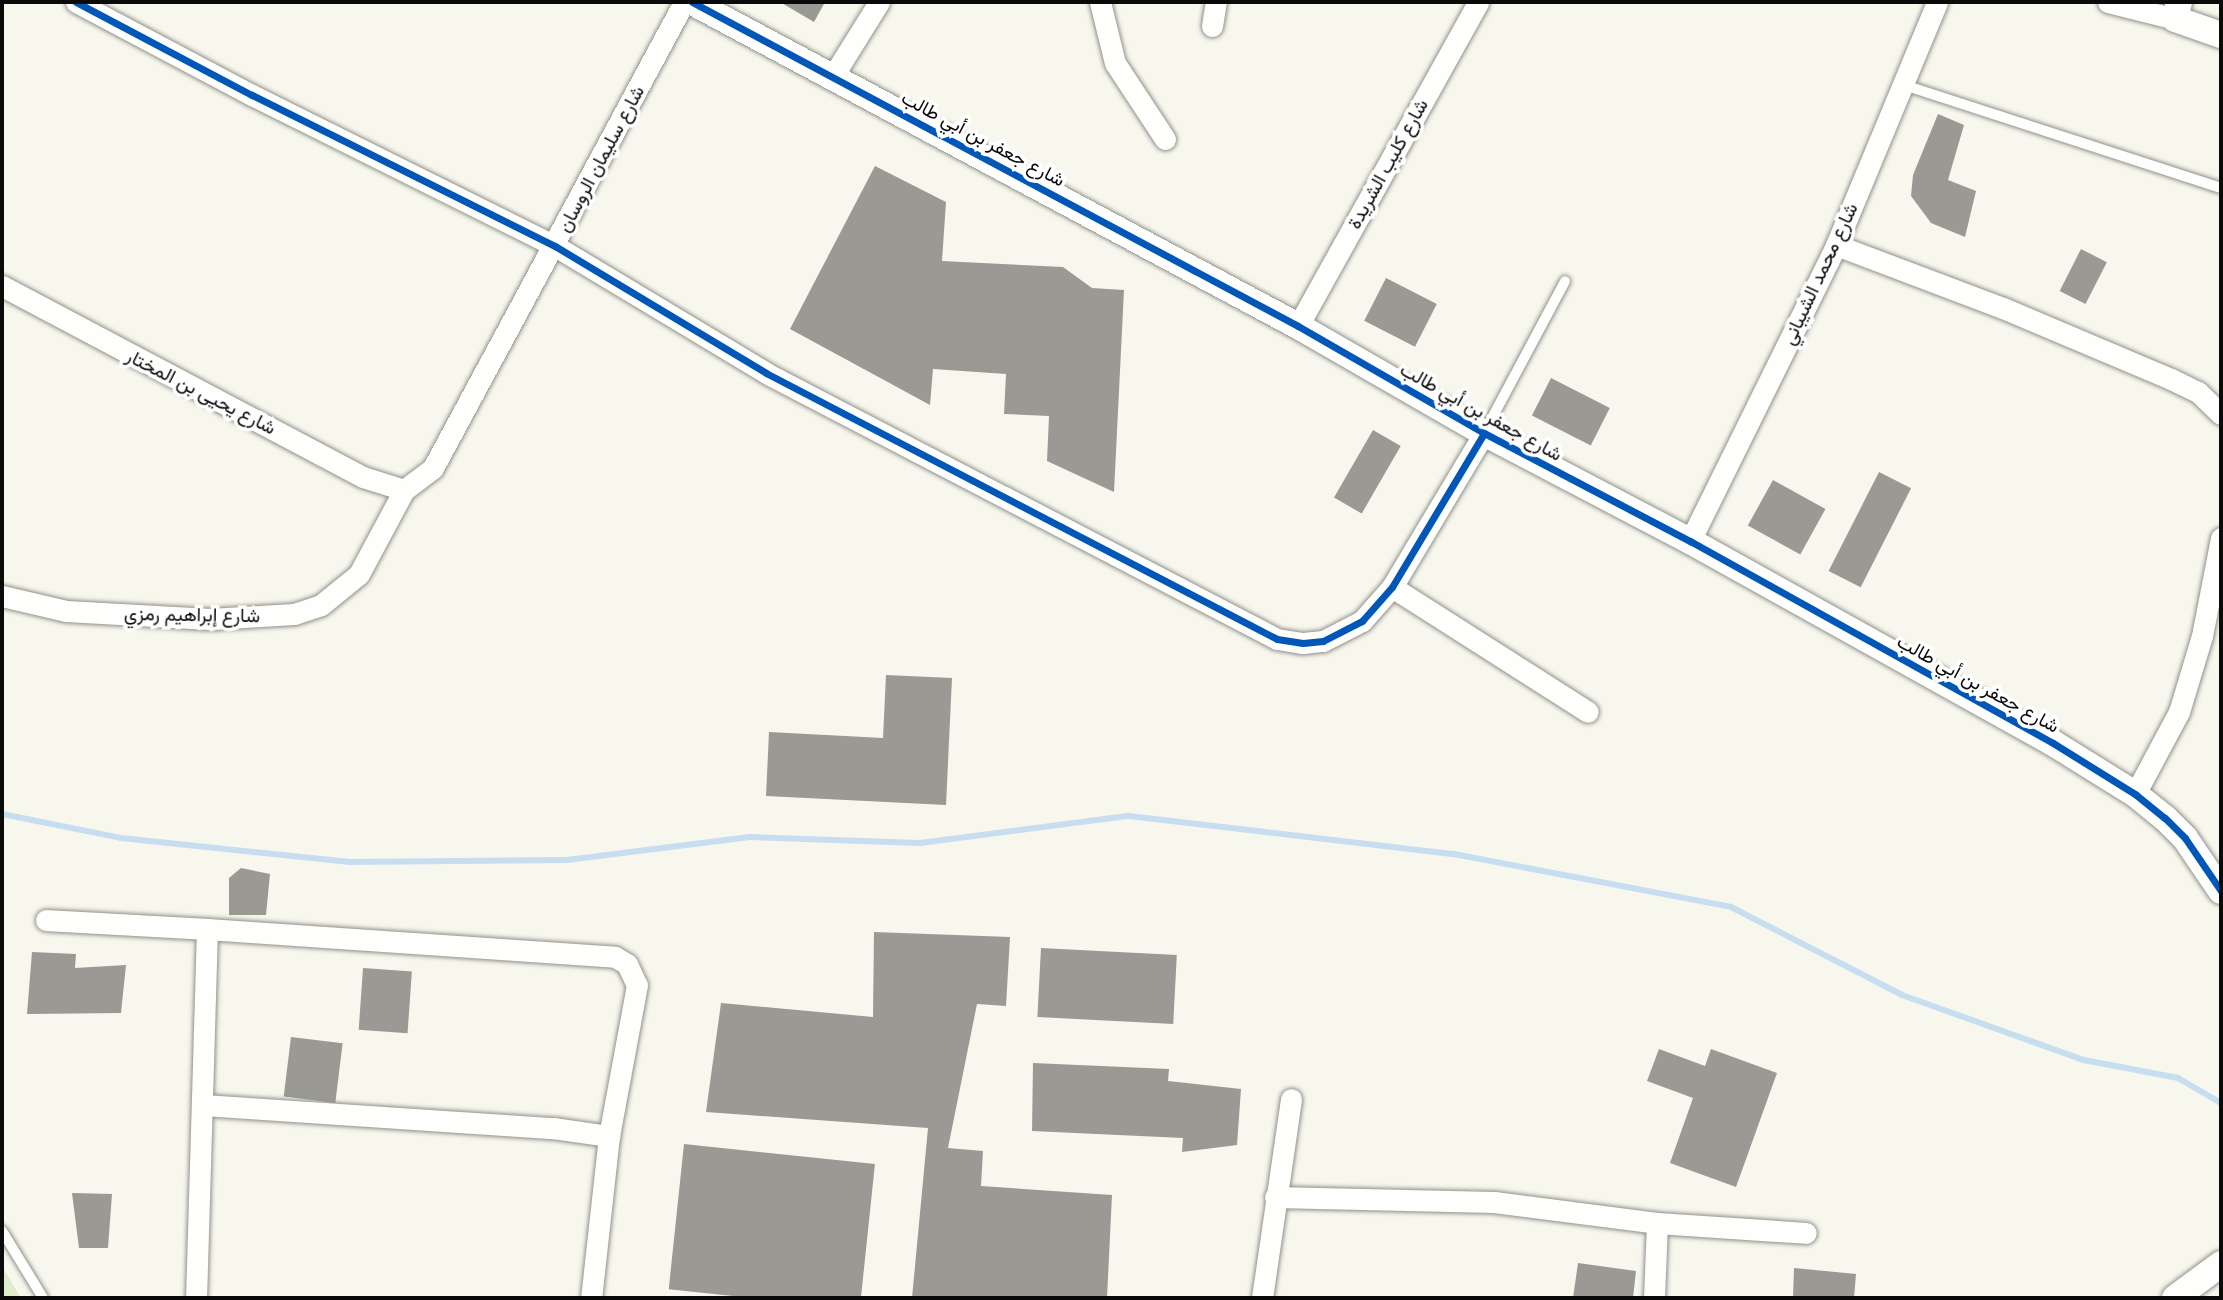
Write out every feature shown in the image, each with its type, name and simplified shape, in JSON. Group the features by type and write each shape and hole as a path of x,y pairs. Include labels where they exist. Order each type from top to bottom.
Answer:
{"street":[{"path":"76,2 252,95 555,246 766,373 1277,639 1303,643 1343,633 1362,621 1392,587 1484,433"},
{"name":"شارع سليمان الروسان","path":"404,490 433,468 555,246 684,2"},
{"name":"شارع جعفر بن أبي طالب","path":"692,2 1298,326 1484,433 1690,541 2053,743 2135,794 2185,838 2221,857"},
{"path":"833,76 878,2"},
{"path":"1100,2 1115,63 1165,139"},
{"path":"1212,26 1216,2"},
{"name":"شارع كليب الشريدة","path":"1298,326 1478,2"},
{"name":"شارع محمد الشيباني","path":"1690,541 1836,245 1937,2"},
{"path":"2108,2 2177,10 2221,35"},
{"path":"1836,245 2003,308 2171,379 2198,392 2221,414"},
{"name":"شارع يحيى بن المختار","path":"2,286 363,477 404,490"},
{"name":"شارع إبراهيم رمزي","path":"2,596 65,611 210,619 294,614 321,605 359,574 404,490"},
{"path":"2135,794 2179,712 2202,636 2221,538"},
{"path":"1392,587 1588,712"},
{"name":"شارع جعفر بن أبي طالب","path":"2185,838 2221,891"},
{"path":"46,920 615,957 626,964 637,985 609,1136 591,1298"},
{"path":"196,1298 207,929"},
{"path":"1262,1298 1291,1099"},
{"path":"203,1105 553,1128 609,1136"},
{"path":"1275,1197 1494,1202 1657,1223 1806,1233"},
{"path":"1654,1298 1657,1223"},
{"path":"2175,1298 2221,1264"}],"lane":[{"path":"1901,84 2221,188"},
{"path":"1484,433 1565,281"},
{"path":"2,1233 43,1298"}],"green space":[{"path":"2,1266 3,1268 21,1298 2,1298"}],"building":[{"path":"780,2 825,2 814,22"},
{"path":"1938,114 1964,125 1948,180 1976,191 1965,237 1931,223 1911,196 1913,175"},
{"path":"875,166 946,202 942,261 1063,267 1092,288 1124,290 1114,492 1047,461 1049,416 1004,414 1006,374 933,369 930,405 790,329"},
{"path":"2081,249 2107,262 2086,304 2060,291"},
{"path":"1386,278 1437,304 1415,347 1364,321"},
{"path":"1551,378 1610,408 1591,445 1532,415"},
{"path":"1373,430 1401,446 1362,514 1334,498"},
{"path":"1879,472 1911,488 1861,587 1829,571"},
{"path":"1773,480 1825,509 1800,555 1748,525"},
{"path":"886,675 952,678 946,805 766,796 769,732 883,738"},
{"path":"241,868 270,874 266,915 229,915 229,878"},
{"path":"874,932 1010,937 1006,1006 977,1004 948,1148 983,1151 981,1186 1112,1195 1107,1298 912,1298 928,1128 706,1112 721,1003 873,1017"},
{"path":"1041,948 1177,955 1173,1024 1037,1017"},
{"path":"32,952 76,954 75,968 126,965 121,1013 27,1014"},
{"path":"363,968 412,971 408,1033 359,1030"},
{"path":"291,1037 343,1043 335,1103 284,1097"},
{"path":"1659,1049 1705,1066 1711,1049 1777,1073 1736,1187 1670,1163 1693,1098 1647,1081"},
{"path":"1033,1063 1169,1069 1168,1081 1241,1089 1237,1145 1182,1152 1183,1138 1032,1131"},
{"path":"684,1144 875,1164 861,1298 752,1298 669,1289"},
{"path":"72,1193 112,1194 108,1248 79,1248"},
{"path":"1578,1263 1636,1271 1633,1298 1573,1298"},
{"path":"1794,1268 1856,1274 1854,1298 1793,1298"}],"waterway":[{"path":"2,814 121,838 348,862 567,860 750,837 920,843 1129,816 1454,854 1731,907 1902,995 2084,1060 2178,1078 2221,1103"}],"cycle path":[{"path":"76,2 252,95 555,246 766,373 1277,639 1303,643 1323,641 1362,621 1392,587 1484,433"},
{"path":"692,2 1298,326 1484,433 1690,541 2053,743 2135,794 2165,818 2185,838 2221,891"}]}
